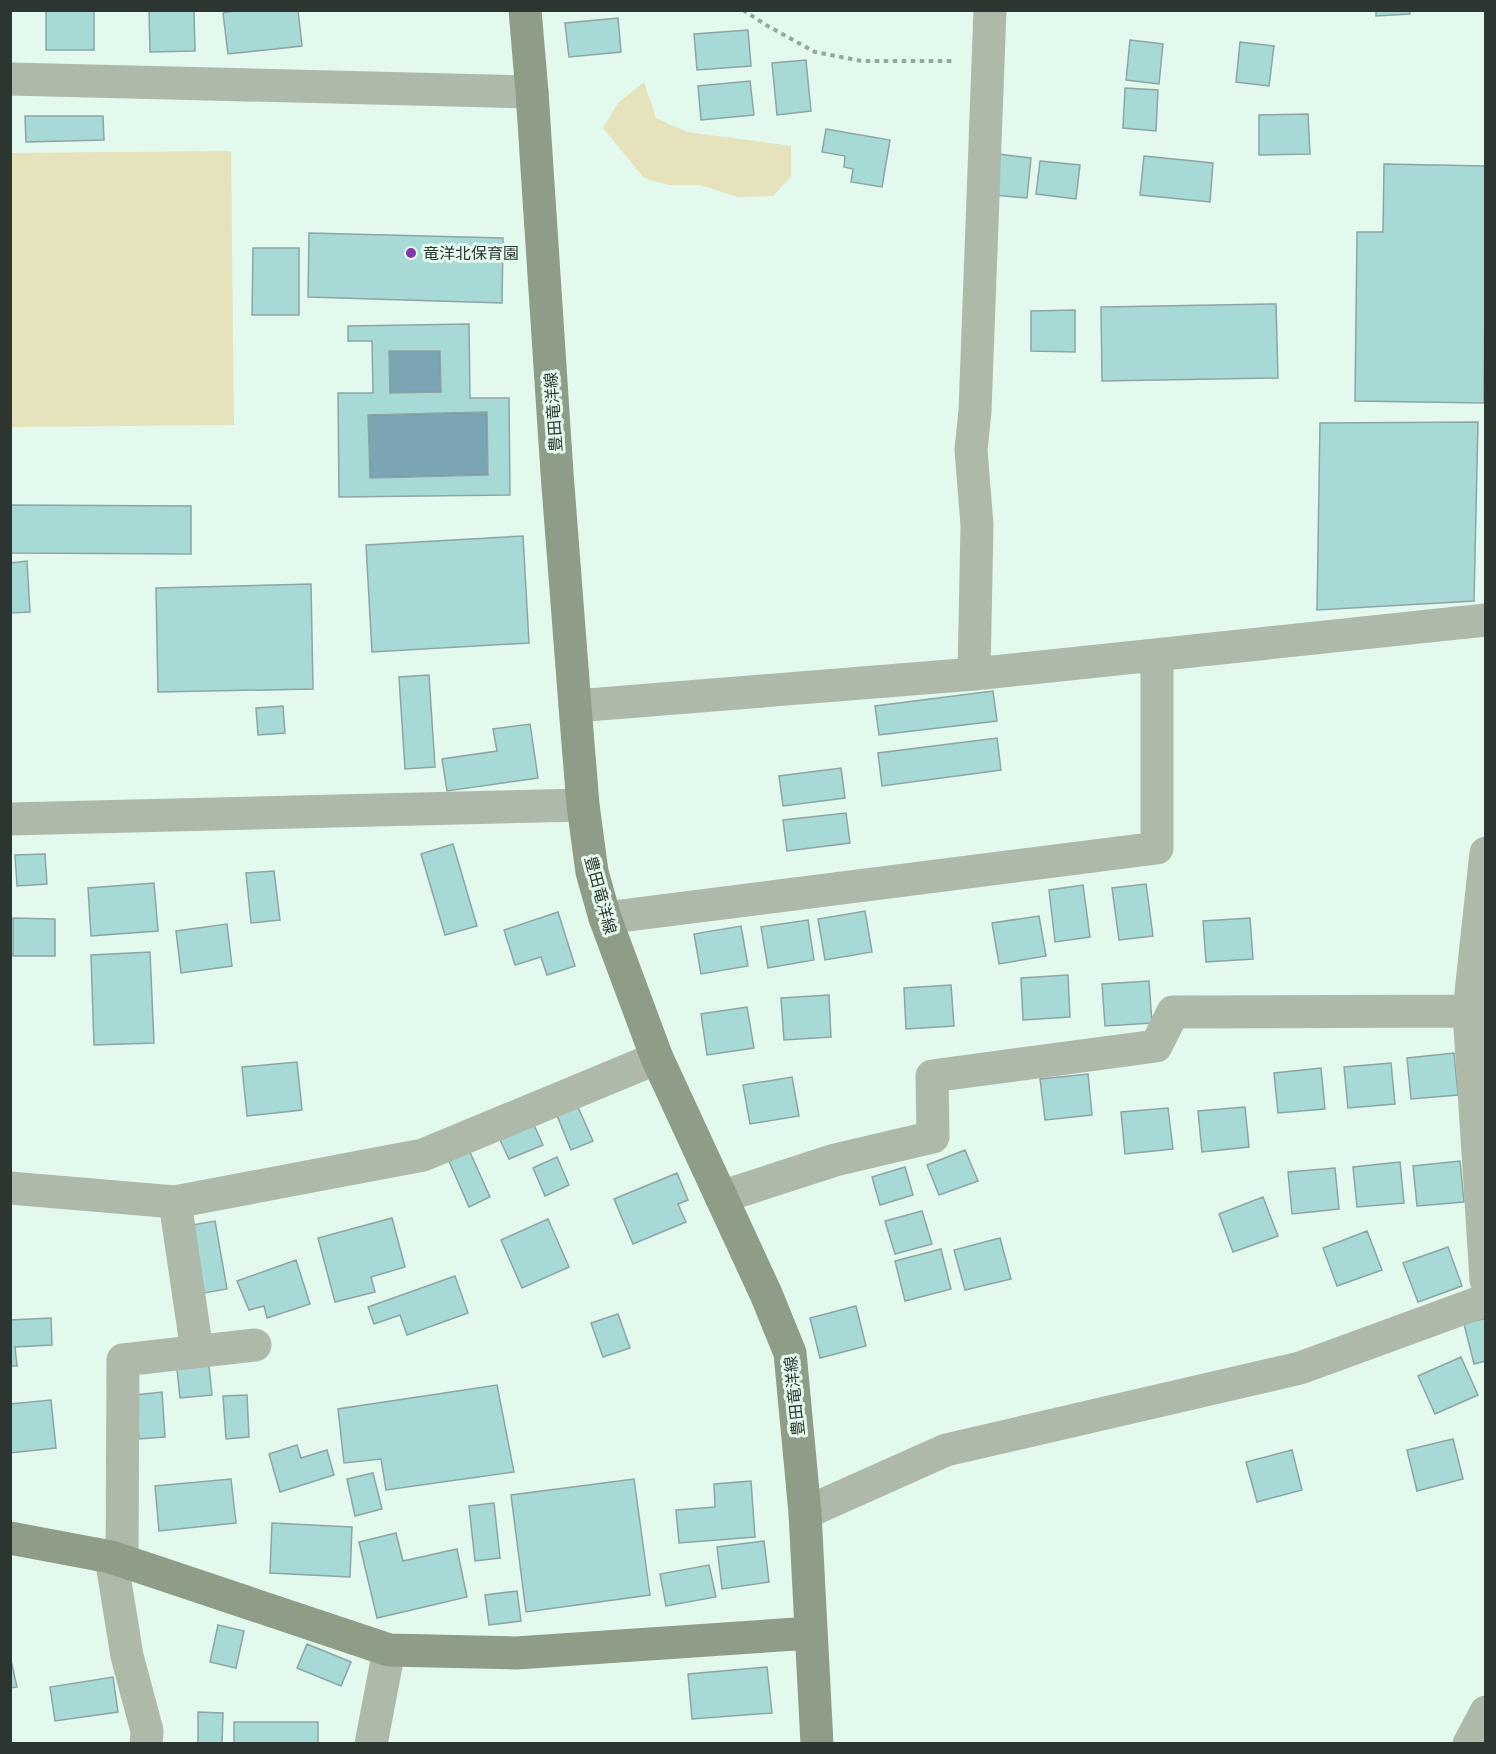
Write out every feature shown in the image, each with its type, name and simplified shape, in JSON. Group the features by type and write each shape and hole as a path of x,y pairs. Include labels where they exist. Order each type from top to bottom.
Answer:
{"main road":[{"name":"豊田竜洋線","path":"525,10 575,706 583,805 592,872 604,918 657,1058 766,1294 790,1353 805,1513 817,1743"},
{"path":"10,1538 116,1559 389,1650 516,1653 812,1633"}],"street":[{"path":"974,674 977,525 971,450 975,411 990,10"},
{"path":"10,79 532,92"},
{"path":"575,706 974,674 1485,620"},
{"path":"604,918 1157,848 1157,655"},
{"path":"10,819 583,805"},
{"path":"1485,853 1469,1011 1485,1280"},
{"path":"721,1197 835,1160 933,1137 932,1076 1156,1046 1173,1012 1469,1011"},
{"path":"10,1188 175,1202 423,1155 657,1058"},
{"path":"175,1202 197,1352"},
{"path":"805,1513 946,1450 1300,1368 1485,1300"},
{"path":"146,1743 147,1731 128,1656 116,1559 123,1360 255,1345"},
{"path":"371,1743 389,1650"},
{"path":"1469,1743 1485,1712"}],"path":[{"path":"743,10 815,52 862,61 989,61"}],"shaded area":[{"path":"644,82 656,118 687,132 791,146 791,177 773,196 738,197 700,185 669,185 644,178 603,128 618,103"},
{"path":"231,151 234,425 11,427 11,153"}],"water":[{"path":"389,351 440,351 441,392 390,393"},
{"path":"487,412 488,475 370,478 368,415"}],"building":[{"path":"46,10 94,10 94,50 46,50"},
{"path":"149,10 194,10 195,51 150,52"},
{"path":"240,10 298,10 302,46 228,54 223,13"},
{"path":"1376,10 1409,10 1410,14 1376,16"},
{"path":"618,18 621,52 569,57 565,23"},
{"path":"748,30 751,66 697,70 694,34"},
{"path":"1130,40 1163,44 1159,84 1126,80"},
{"path":"1240,42 1274,46 1269,86 1236,82"},
{"path":"806,60 811,111 777,115 772,63"},
{"path":"750,81 754,115 701,120 698,86"},
{"path":"1125,88 1158,90 1156,131 1123,128"},
{"path":"1308,114 1310,154 1259,155 1259,115"},
{"path":"25,116 103,116 104,140 26,142"},
{"path":"826,129 890,140 882,187 851,182 853,169 844,167 845,156 822,152"},
{"path":"998,154 1031,158 1027,198 993,195"},
{"path":"1144,156 1213,163 1210,202 1140,195"},
{"path":"1040,161 1080,165 1076,199 1036,194"},
{"path":"1384,164 1486,166 1484,403 1355,401 1357,232 1383,232"},
{"path":"309,233 503,238 502,303 308,297"},
{"path":"253,248 299,248 299,315 252,315"},
{"path":"1276,304 1278,378 1102,381 1101,307"},
{"path":"1075,310 1075,352 1031,351 1031,311"},
{"path":"469,324 470,398 509,398 510,495 339,497 338,393 373,393 372,341 348,341 348,326","holes":["389,351 440,351 441,392 390,393","487,412 488,475 370,478 368,415"]},
{"path":"1478,422 1474,601 1317,610 1320,423"},
{"path":"10,505 191,506 191,554 10,553"},
{"path":"523,536 529,643 372,652 366,545"},
{"path":"27,561 30,612 10,613 10,563"},
{"path":"311,584 313,689 158,692 156,588"},
{"path":"429,675 435,767 405,769 399,677"},
{"path":"993,691 997,721 879,735 875,706"},
{"path":"283,706 285,733 258,735 256,708"},
{"path":"530,724 538,778 447,791 442,759 497,751 493,729"},
{"path":"997,738 1001,770 882,786 878,753"},
{"path":"841,768 845,798 783,806 779,776"},
{"path":"846,813 850,843 787,851 783,820"},
{"path":"453,844 477,926 445,935 421,854"},
{"path":"45,854 47,884 17,886 15,855"},
{"path":"274,871 280,920 251,923 246,873"},
{"path":"154,883 158,931 91,936 88,888"},
{"path":"1146,884 1153,936 1119,940 1112,888"},
{"path":"1083,885 1090,937 1055,942 1049,890"},
{"path":"865,911 872,952 825,960 818,919"},
{"path":"558,912 575,966 547,975 541,957 515,965 504,930"},
{"path":"1039,916 1046,956 999,964 992,923"},
{"path":"13,918 55,919 55,956 13,956"},
{"path":"1250,918 1253,959 1206,962 1203,921"},
{"path":"808,920 814,960 768,968 761,927"},
{"path":"227,924 232,966 181,973 176,931"},
{"path":"741,926 748,966 701,974 694,934"},
{"path":"150,952 154,1043 94,1045 91,955"},
{"path":"1068,975 1070,1017 1023,1020 1021,978"},
{"path":"1149,981 1152,1023 1105,1026 1102,984"},
{"path":"951,985 954,1026 906,1029 904,988"},
{"path":"829,995 831,1037 784,1040 781,998"},
{"path":"747,1007 754,1048 707,1055 701,1014"},
{"path":"1454,1053 1458,1095 1411,1099 1407,1058"},
{"path":"297,1062 302,1110 247,1116 242,1067"},
{"path":"1391,1063 1395,1104 1348,1108 1344,1067"},
{"path":"1321,1068 1325,1109 1278,1113 1274,1073"},
{"path":"1088,1074 1092,1115 1045,1120 1040,1079"},
{"path":"792,1077 799,1116 750,1124 743,1085"},
{"path":"577,1105 593,1141 571,1150 556,1113"},
{"path":"1245,1107 1249,1147 1202,1152 1198,1111"},
{"path":"1168,1108 1173,1149 1125,1154 1121,1112"},
{"path":"534,1125 543,1145 509,1159 500,1140"},
{"path":"469,1150 490,1197 469,1207 448,1159"},
{"path":"965,1150 978,1181 939,1195 927,1165"},
{"path":"557,1157 569,1185 545,1196 533,1168"},
{"path":"1460,1161 1464,1202 1417,1206 1413,1166"},
{"path":"1400,1162 1404,1203 1357,1207 1353,1167"},
{"path":"905,1167 913,1195 880,1205 872,1177"},
{"path":"1335,1168 1339,1209 1292,1214 1288,1172"},
{"path":"677,1173 688,1200 678,1204 686,1222 633,1244 614,1199"},
{"path":"1263,1197 1278,1236 1233,1252 1219,1214"},
{"path":"922,1211 932,1244 895,1254 885,1221"},
{"path":"392,1218 405,1267 371,1277 375,1292 335,1302 318,1238"},
{"path":"548,1219 569,1267 522,1288 501,1240"},
{"path":"215,1221 227,1289 204,1293 192,1225"},
{"path":"1367,1231 1382,1270 1337,1286 1323,1248"},
{"path":"1000,1238 1011,1279 965,1290 954,1250"},
{"path":"1448,1247 1462,1286 1418,1302 1403,1263"},
{"path":"941,1249 951,1289 905,1301 895,1261"},
{"path":"296,1260 310,1304 267,1318 264,1306 249,1310 237,1281"},
{"path":"455,1276 468,1313 407,1335 400,1315 374,1324 368,1307"},
{"path":"856,1306 866,1346 820,1358 810,1318"},
{"path":"618,1314 630,1348 603,1357 591,1323"},
{"path":"51,1318 52,1345 15,1347 17,1366 10,1366 10,1320"},
{"path":"1486,1318 1486,1361 1474,1364 1464,1324"},
{"path":"1461,1357 1478,1395 1435,1414 1418,1376"},
{"path":"209,1366 212,1395 180,1398 177,1369"},
{"path":"497,1385 514,1472 386,1490 381,1459 344,1463 338,1409"},
{"path":"162,1392 165,1437 139,1439 135,1395"},
{"path":"247,1395 249,1437 226,1439 223,1396"},
{"path":"51,1400 56,1448 10,1453 10,1404"},
{"path":"1453,1439 1463,1479 1417,1491 1407,1450"},
{"path":"297,1445 301,1458 327,1450 334,1475 280,1492 269,1454"},
{"path":"1292,1450 1302,1490 1257,1502 1246,1462"},
{"path":"373,1473 382,1509 355,1516 347,1479"},
{"path":"231,1479 236,1523 159,1531 155,1486"},
{"path":"634,1479 650,1595 526,1612 511,1495"},
{"path":"751,1481 755,1537 679,1543 676,1510 715,1507 714,1484"},
{"path":"494,1503 500,1558 475,1561 469,1506"},
{"path":"272,1523 352,1527 350,1577 270,1573"},
{"path":"396,1533 403,1561 457,1549 467,1597 377,1618 359,1542"},
{"path":"764,1541 769,1582 722,1589 717,1547"},
{"path":"709,1565 716,1597 666,1606 660,1574"},
{"path":"517,1591 521,1621 489,1625 485,1595"},
{"path":"218,1625 244,1631 236,1668 210,1662"},
{"path":"307,1644 351,1662 341,1686 297,1668"},
{"path":"10,1656 17,1687 10,1688"},
{"path":"767,1667 772,1713 692,1719 688,1674"},
{"path":"113,1677 118,1712 55,1721 50,1687"},
{"path":"198,1712 223,1713 222,1744 198,1744"},
{"path":"234,1722 318,1722 318,1744 234,1744"}],"place":[{"name":"竜洋北保育園","path":"411,253"}]}
